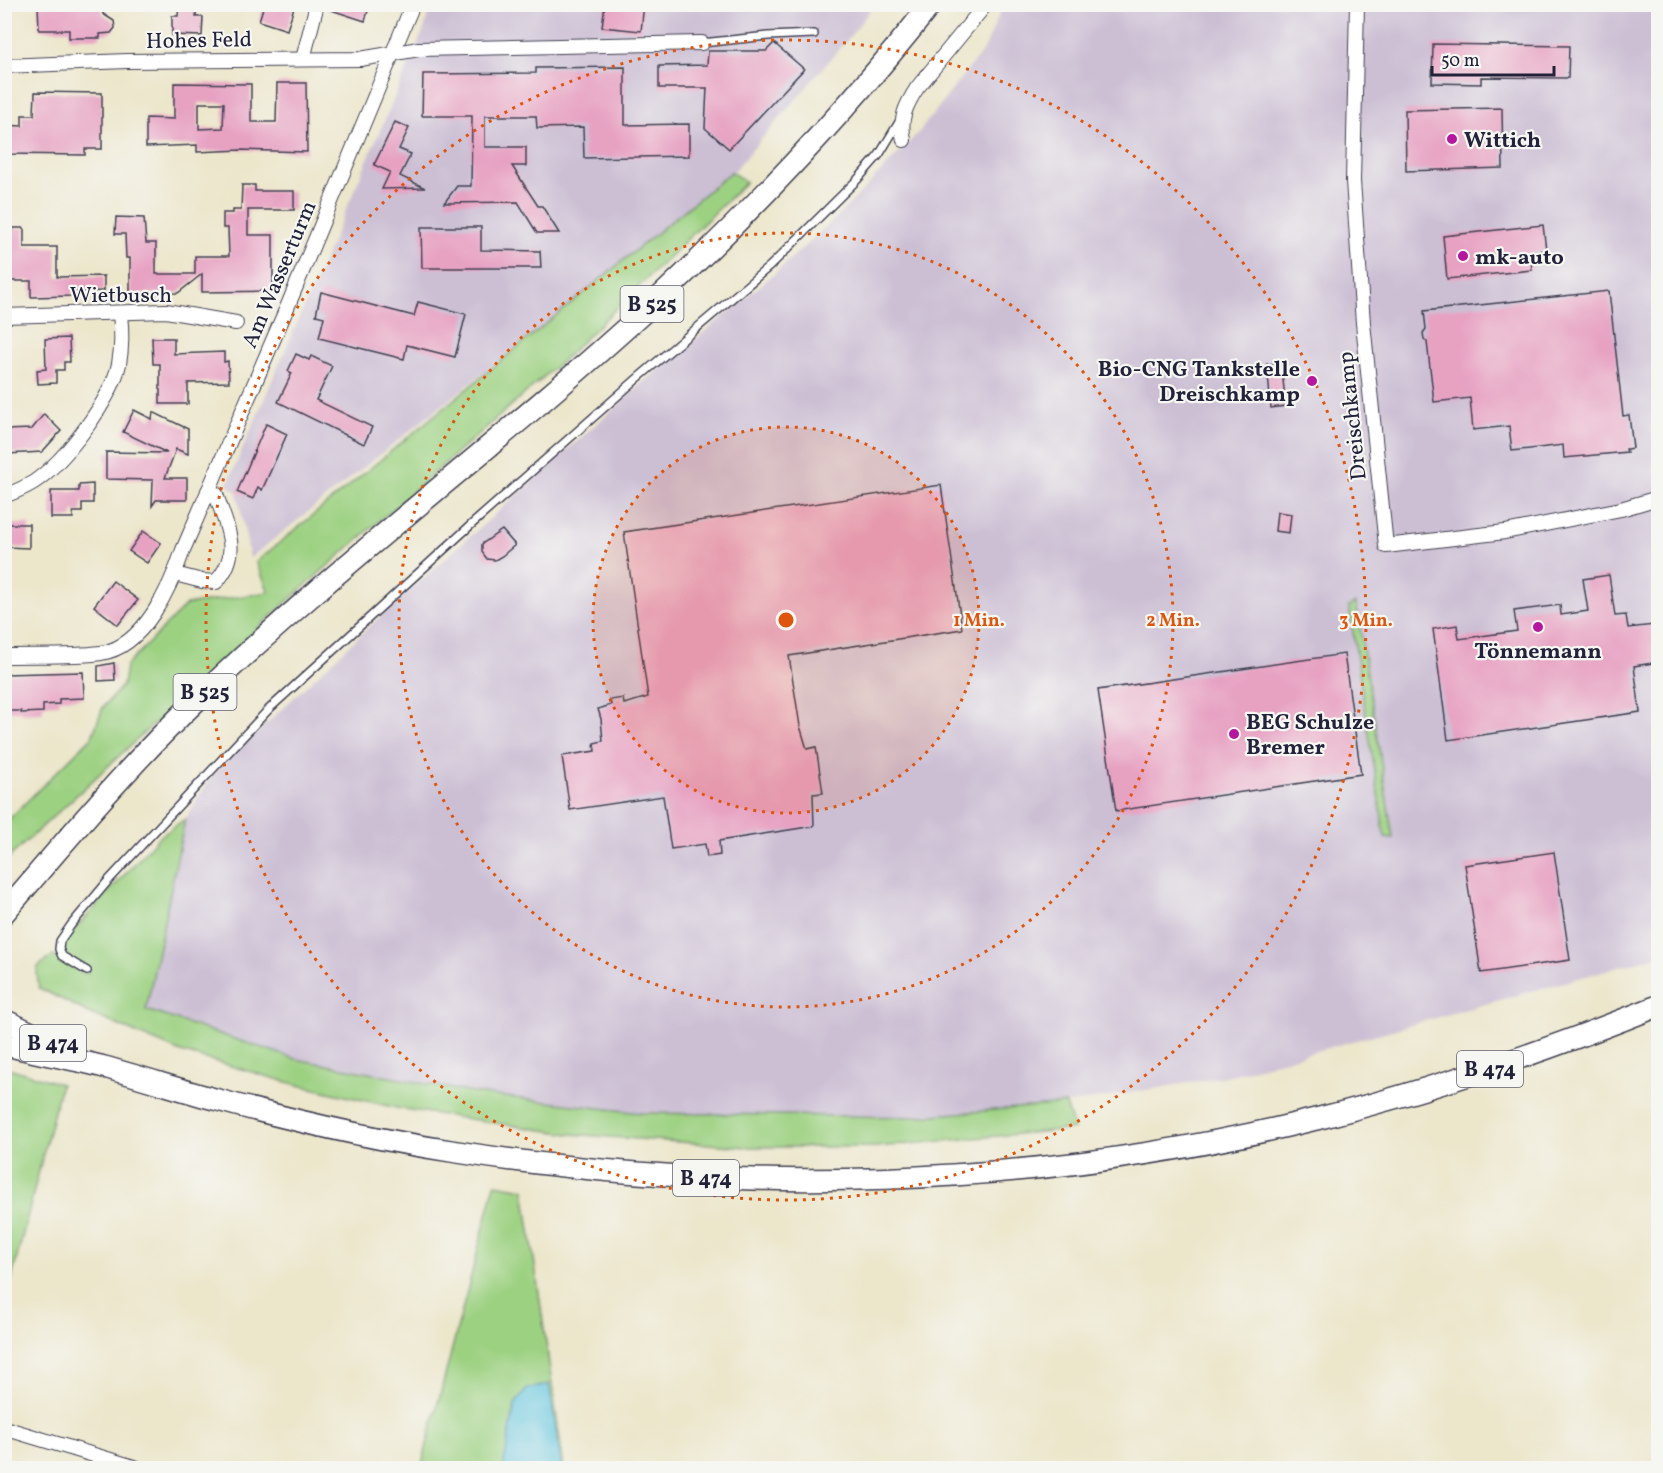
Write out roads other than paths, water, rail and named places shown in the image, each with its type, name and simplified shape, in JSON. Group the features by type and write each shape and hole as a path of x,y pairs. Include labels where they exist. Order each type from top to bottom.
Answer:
{"main road":[{"name":"B 525","path":"4,913 81,823 204,693 341,571 574,374 712,247 840,114 931,4"},
{"name":"B 474","path":"4,1044 102,1066 281,1116 406,1143 471,1154 567,1167 708,1178 774,1180 887,1178 973,1173 1103,1159 1278,1127 1391,1099 1470,1075 1659,1006"},
{"name":"B 474","path":"4,1020 102,1066"}],"street":[{"path":"303,59 316,4"},
{"name":"Am Wasserturm","path":"4,656 103,653 128,641 151,617 175,574 199,510 394,54 413,4"},
{"path":"904,140 901,129 902,117 917,88 986,4"},
{"name":"Dreischkamp","path":"1357,4 1353,182 1363,322 1386,546 1505,532 1659,498"},
{"path":"394,54 419,49 702,43"},
{"name":"Hohes Feld","path":"4,66 137,61 360,59 394,54"},
{"name":"Wietbusch","path":"4,316 166,311 236,323"},
{"path":"4,496 20,490 46,472 73,443 100,406 111,387 119,365 122,337 120,314"},
{"path":"175,574 216,582 226,571 232,556 229,535 216,494 208,490"},
{"path":"4,1428 137,1468"}],"lane":[{"path":"702,43 814,34"},
{"path":"87,971 62,956 58,950 60,941 71,925 108,881 269,709 454,540 786,250 857,180 885,147 902,117"}],"water":[{"path":"549,1384 562,1468 503,1468 515,1404 527,1389"}],"place":[{"name":"Wittich","path":"1452,139"},
{"name":"mk-auto","path":"1463,256"},
{"name":"Bio-CNG Tankstelle Dreischkamp","path":"1312,381"},
{"name":"Tönnemann","path":"1538,627"},
{"name":"BEG Schulze Bremer","path":"1234,734"}]}
